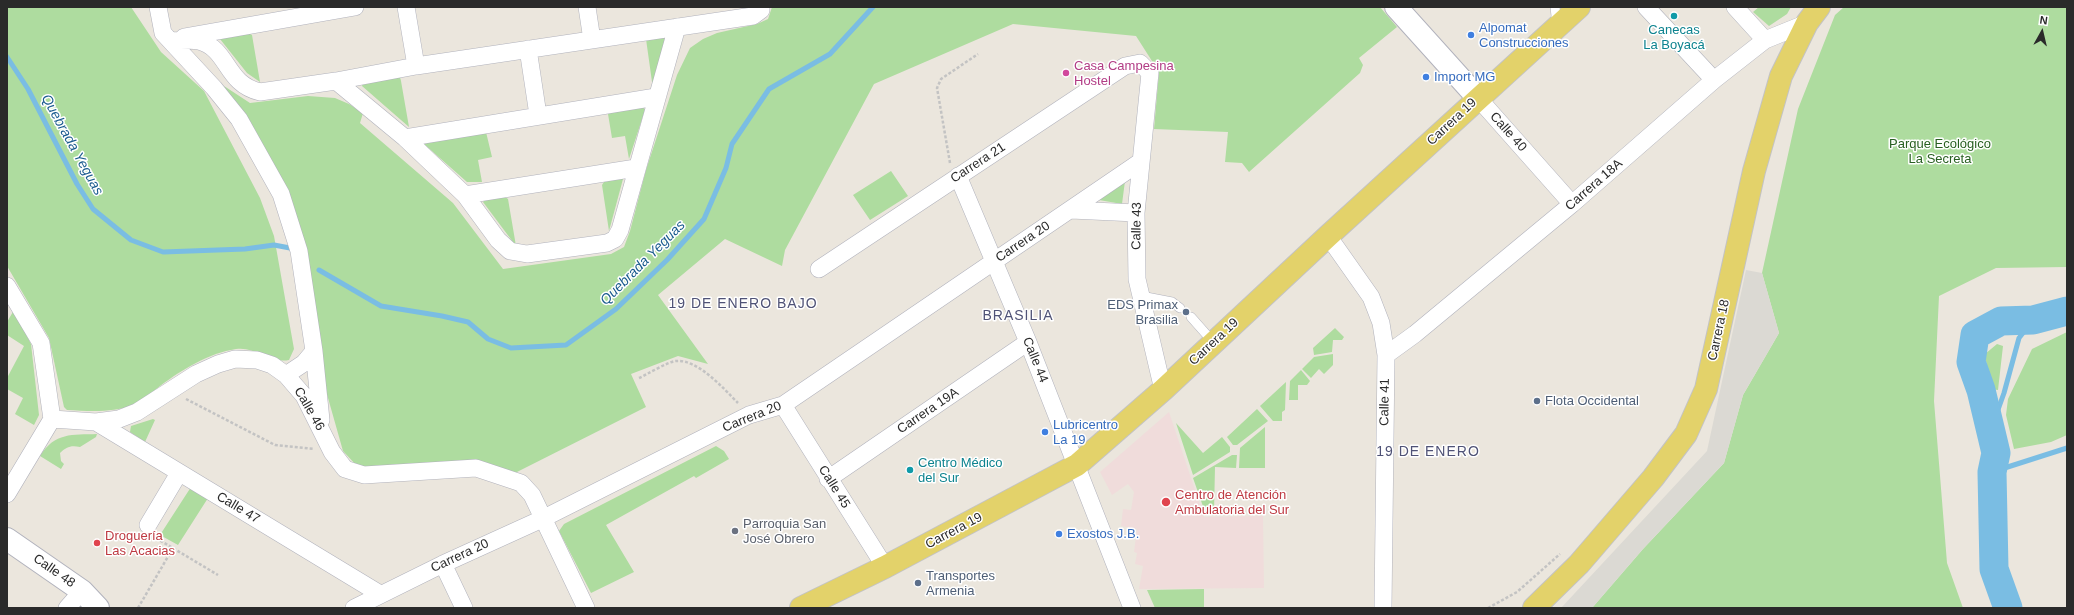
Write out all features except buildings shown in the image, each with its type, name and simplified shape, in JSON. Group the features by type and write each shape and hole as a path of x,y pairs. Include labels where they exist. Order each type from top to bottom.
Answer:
{"main road":[{"name":"Carrera 19","path":"801,608 885,567 1077,465 1163,390 1478,98 1556,17 1579,7"},
{"name":"Carrera 18","path":"1536,607 1580,564 1653,478 1686,434 1706,390 1754,171 1781,76 1813,15"}],"street":[{"path":"158,7 163,33 214,88 239,119 281,194 298,251 314,350 322,433"},
{"path":"171,41 193,34 354,7"},
{"path":"406,7 416,66"},
{"path":"587,7 592,40"},
{"path":"171,41 198,41 209,45 217,52 235,79 248,89 260,92 336,81 416,66 753,16 761,10 761,7"},
{"name":"Calle 40","path":"1396,7 1572,204"},
{"path":"1646,7 1714,80"},
{"path":"1735,7 1765,40"},
{"name":"Carrera 18A","path":"1386,355 1415,334 1572,204 1714,80 1765,40 1813,15"},
{"path":"336,81 405,138 465,195 498,240 510,251 526,254 607,243 616,239 620,230 636,168 677,27"},
{"path":"528,50 538,115"},
{"name":"Calle 43","path":"1140,63 1150,73 1136,213 1137,279 1163,390"},
{"name":"Carrera 21","path":"819,269 1125,66 1140,63"},
{"path":"405,138 538,115 656,97"},
{"name":"Carrera 20","path":"356,608 380,594 442,564 542,519 748,415 783,405 1140,162"},
{"path":"465,195 636,168"},
{"name":"Calle 44","path":"958,176 1028,342 1132,608"},
{"path":"1071,210 1136,213"},
{"name":"Calle 41","path":"1328,236 1371,297 1381,323 1386,355 1383,608"},
{"path":"7,286 41,342 52,419 7,494"},
{"name":"Carrera 19A","path":"828,479 1028,342"},
{"path":"286,375 304,363 314,350"},
{"name":"Calle 46","path":"52,419 96,422 119,419 137,412 196,374 235,359 257,360 272,365 286,375 304,396 332,452 345,469 364,475 476,468 521,483 532,495 542,519 586,608"},
{"name":"Calle 45","path":"783,405 828,479 885,567"},
{"name":"Calle 47","path":"96,422 380,594"},
{"path":"149,529 179,473"},
{"name":"Calle 48","path":"7,539 82,591 98,608"},
{"path":"442,564 464,608"},
{"path":"67,608 82,591"}],"lane":[{"path":"1141,296 1172,302 1180,308"},
{"path":"1191,317 1214,343"}],"path":[{"path":"958,176 950,163 937,88 941,78 978,54"},
{"path":"639,378 676,361 692,365 716,380 748,415"},
{"path":"172,390 206,410 275,444 332,452"},
{"path":"149,529 173,548 218,575"},
{"path":"138,608 173,548"},
{"path":"1488,608 1517,592 1564,550"}],"shaded area":[{"path":"1746,270 1762,273 1779,333 1743,395 1724,463 1643,549 1592,608 1561,608 1707,451"},
{"name":"Centro de Atención Ambulatoria del Sur","path":"1169,412 1204,517 1263,516 1264,588 1139,589 1143,566 1135,564 1137,553 1134,552 1137,529 1121,526 1123,509 1131,510 1134,492 1128,484 1112,495 1100,472"}],"green space":[{"path":"7,7 131,7 161,52 204,91 260,198 274,236 294,349 289,360 275,360 250,350 243,349 226,351 206,358 187,368 143,399 125,408 84,411 67,410 64,407 49,338 7,266"},
{"path":"772,7 1380,7 1397,27 1359,58 1363,65 1360,73 1249,172 1242,163 1225,162 1228,132 1154,129 1159,72 1136,36 1013,24 874,84 785,250 782,266 725,239 658,295 708,364 678,356 631,374 646,407 509,476 366,468 356,465 343,451 317,359 277,183 224,86 250,103 308,96 335,98 349,104 363,113 360,123 453,203 503,269 611,254 624,247 630,231 646,170 677,75 690,48 703,39 717,33 757,24 768,19"},
{"path":"1759,7 1791,7 1787,14 1769,26 1753,12"},
{"name":"Parque Ecológico La Secreta","path":"1844,7 2067,7 2067,267 1996,268 1939,296 1934,401 1947,563 1963,608 1592,608 1643,549 1724,463 1743,395 1779,333 1762,273 1798,109 1835,15"},
{"path":"248,33 252,35 260,82 247,73 220,39"},
{"path":"663,37 667,43 653,89 646,39"},
{"path":"400,77 409,127 362,86 363,83"},
{"path":"643,107 645,110 629,159 625,136 612,138 608,114 610,112"},
{"path":"486,132 492,157 478,160 482,182 467,182 424,144 425,141"},
{"path":"891,171 908,196 870,220 853,195"},
{"path":"620,178 623,179 609,231 602,185 604,182"},
{"path":"1125,181 1122,204 1099,200"},
{"path":"505,197 508,199 516,246 483,202 485,200"},
{"path":"14,310 31,344 39,415 34,425 15,414 23,398 7,389 7,378 24,346 7,335 7,322"},
{"path":"1335,328 1344,337 1342,340 1333,340 1332,352 1314,355 1313,348"},
{"path":"2067,332 2067,435 2051,442 2014,449 2006,415 2008,399 2032,349"},
{"path":"1997,344 2003,346 1998,390 1990,389 1985,354"},
{"path":"1333,354 1333,365 1324,374 1319,369 1311,378 1302,369 1314,357"},
{"path":"1301,370 1310,381 1307,385 1298,385 1298,400 1289,400 1290,381"},
{"path":"1286,382 1285,410 1282,412 1282,421 1273,421 1260,406"},
{"path":"1257,409 1268,421 1237,445 1233,445 1227,437"},
{"path":"153,419 155,420 145,442 130,432 131,426"},
{"path":"1176,423 1203,453 1222,437 1230,447 1230,452 1193,475"},
{"path":"1265,427 1265,468 1239,468 1240,448"},
{"path":"97,434 96,437 80,447 74,446 64,449 60,453 61,461 64,464 61,469 40,456 52,443 65,436"},
{"path":"716,446 724,451 729,459 696,478 694,476 606,525 634,572 591,593 559,531 564,524"},
{"path":"1232,455 1237,455 1236,468 1215,467 1214,512 1205,512 1193,478"},
{"path":"191,487 208,498 178,545 160,535"},
{"path":"1204,589 1204,608 1155,608 1147,590"}],"waterway":[{"name":"Quebrada Yeguas","path":"319,270 381,306 468,322 488,339 511,348 566,345 616,309 667,260 704,219 726,168 732,144 769,89 830,54 873,7"},
{"name":"Quebrada Yeguas","path":"7,57 28,89 77,184 93,209 131,240 163,252 245,249 274,245 290,248"},
{"path":"2008,608 1994,569 1992,472 1996,453 1981,390 1971,362 1975,335 2001,321 2033,320 2067,311"},
{"path":"1990,432 2004,393 2019,338 2033,320"},
{"path":"1992,472 2067,448"}],"place":[{"name":"Canecas La Boyacá","path":"1674,16"},
{"name":"Alpomat Construcciones","path":"1471,35"},
{"name":"Casa Campesina Hostel","path":"1066,73"},
{"name":"Import MG","path":"1426,77"},
{"name":"EDS Primax Brasilia","path":"1186,312"},
{"name":"Flota Occidental","path":"1537,401"},
{"name":"Lubricentro La 19","path":"1045,432"},
{"name":"Centro Médico del Sur","path":"910,470"},
{"name":"Centro de Atención Ambulatoria del Sur","path":"1166,502"},
{"name":"Parroquia San José Obrero","path":"735,531"},
{"name":"Exostos J.B.","path":"1059,534"},
{"name":"Droguería Las Acacias","path":"97,543"},
{"name":"Transportes Armenia","path":"918,583"}],"district":[{"name":"19 DE ENERO BAJO","path":"743,304"},
{"name":"BRASILIA","path":"1018,316"},
{"name":"19 DE ENERO","path":"1428,452"}]}
